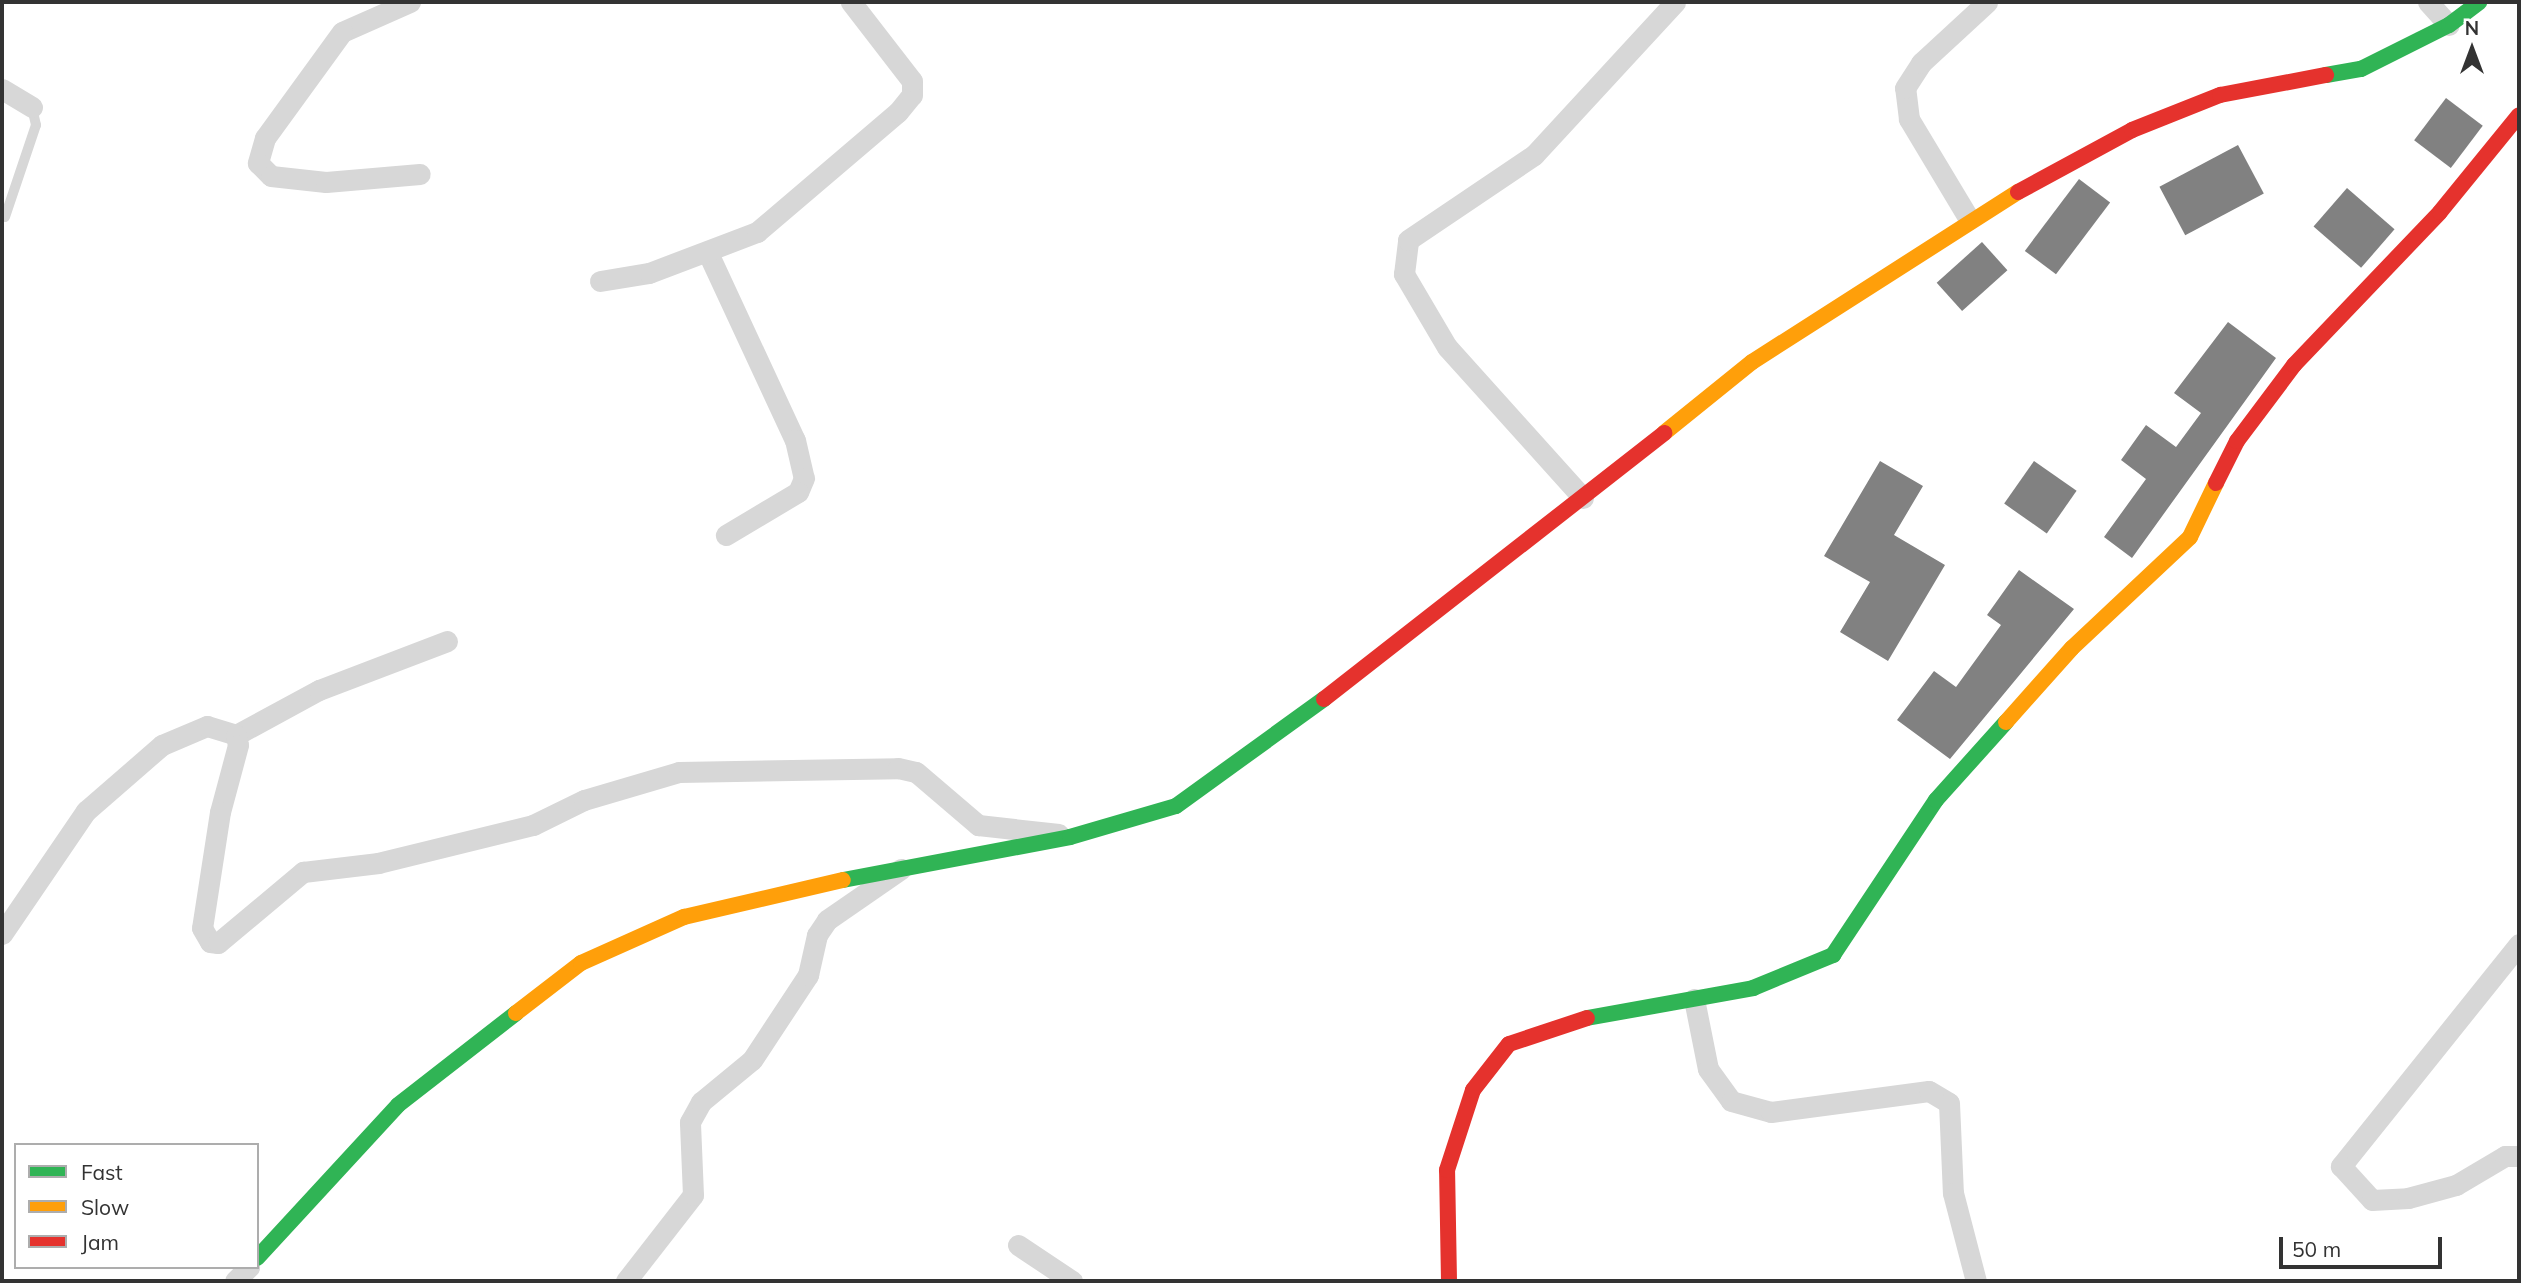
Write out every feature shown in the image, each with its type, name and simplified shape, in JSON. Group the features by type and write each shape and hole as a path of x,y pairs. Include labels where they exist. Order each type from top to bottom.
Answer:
{"street":[{"path":"410,2 342,32 265,138 258,163 271,176 326,182 420,174"},
{"path":"600,281 708,253 793,207 912,95 909,75 851,2"},
{"path":"1583,498 1447,347 1404,274 1408,240 1534,155 1675,2"},
{"path":"1969,219 1909,119 1905,88 1921,63 1987,2"},
{"path":"2428,2 2449,25"},
{"path":"259,1256 398,1105 581,963 684,917 905,864 1070,836 1176,806 1385,655 1470,579 1583,498 1831,304 1969,219 2132,130 2220,95 2361,69 2449,25 2479,2"},
{"path":"2,89 32,107"},
{"path":"1449,1281 1447,1170 1473,1090 1509,1044 1561,1023 1754,988 1833,955 1858,926 1879,884 1936,800 2072,648 2190,537 2237,441 2294,365 2440,212 2519,115"},
{"path":"708,253 795,440 804,478 798,492 726,535"},
{"path":"236,734 319,690 447,641"},
{"path":"2,934 86,811 123,774 187,731 222,726 236,734"},
{"path":"236,734 202,928 210,942 218,943 303,872 378,863 533,825 584,800 679,772 898,768 922,776 978,825 1070,836"},
{"path":"626,1281 693,1195 690,1122 701,1102 752,1060 808,975 817,935 827,920 905,864"},
{"path":"2519,944 2341,1166 2372,1200 2396,1199 2456,1185 2505,1156 2519,1156"},
{"path":"1694,999 1708,1069 1731,1101 1771,1112 1929,1091 1948,1103 1952,1193 1976,1281"},
{"path":"1018,1245 1072,1281"}],"lane":[{"path":"5,217 36,125 32,107"}],"building":[{"path":"2446,98 2483,126 2451,168 2414,140"},
{"path":"2238,145 2264,194 2185,235 2159,187"},
{"path":"2079,179 2110,202 2056,274 2025,251"},
{"path":"2347,188 2395,229 2361,268 2314,226"},
{"path":"1982,242 2007,270 1962,311 1937,283"},
{"path":"2228,322 2276,358 2132,558 2104,537 2146,479 2121,460 2146,425 2176,447 2201,413 2174,393"},
{"path":"1880,461 1923,486 1894,535 1945,565 1888,661 1840,632 1870,582 1824,556"},
{"path":"2034,461 2077,491 2047,533 2004,504"},
{"path":"2019,570 2074,609 1950,759 1897,720 1934,671 1956,687 2001,625 1987,615"}],"traffic: fast":[{"path":"2326,75 2361,69 2449,25 2479,2"},
{"path":"843,880 1070,837 1176,806 1324,699"},
{"path":"1587,1018 1753,988 1833,955 1936,800 2006,722"},
{"path":"259,1256 398,1105 516,1013"}],"traffic: slow":[{"path":"1664,433 1752,362 2018,192"},
{"path":"2006,722 2072,648 2190,537 2216,483"},
{"path":"516,1013 581,963 684,917 843,880"}],"traffic: jam":[{"path":"2018,192 2132,130 2220,95 2326,75"},
{"path":"2216,483 2237,441 2294,365 2440,212 2519,115"},
{"path":"1324,699 1664,433"},
{"path":"1449,1281 1447,1170 1473,1090 1509,1044 1587,1018"}]}
